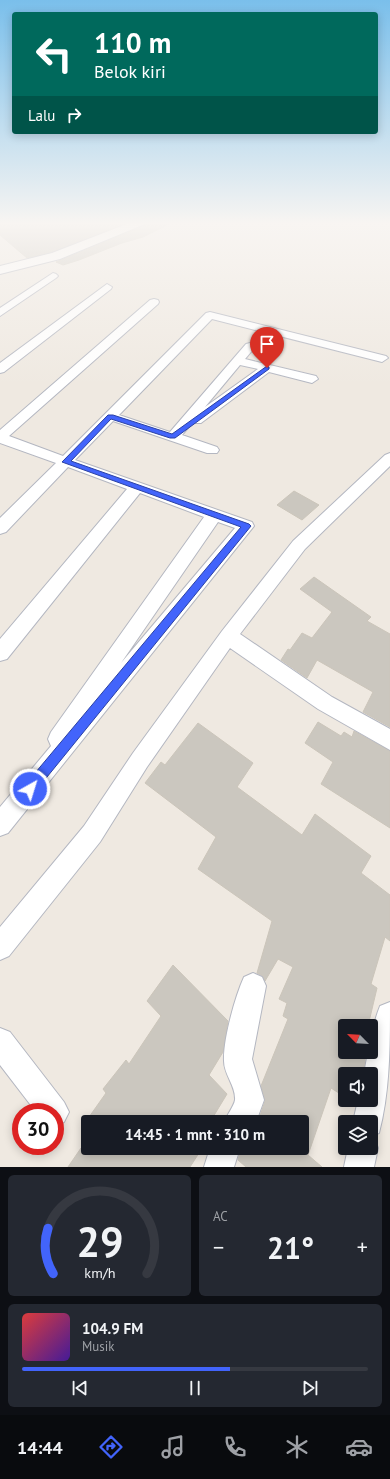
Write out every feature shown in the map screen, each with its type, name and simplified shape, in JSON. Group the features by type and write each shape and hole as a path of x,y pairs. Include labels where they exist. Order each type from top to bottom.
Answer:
{"street":[{"path":"0,313 52,276"},
{"path":"0,369 107,287"},
{"path":"0,823 246,526 0,438 154,302"},
{"path":"0,528 210,315 382,358"},
{"path":"173,437 250,346"},
{"path":"238,361 312,379"},
{"path":"173,437 267,368"},
{"path":"110,416 212,450"},
{"path":"0,947 92,834 140,760 228,636 299,545 390,458"},
{"path":"0,653 137,487"},
{"path":"0,823 214,515"},
{"path":"228,636 325,703 390,740"},
{"path":"243,1115 249,1105 249,1092 239,1072 238,1059 253,986"},
{"path":"369,1115 390,1016"},
{"path":"0,1042 48,1103"},
{"path":"220,1167 223,1155"},
{"path":"359,1167 362,1155"}],"building":[{"path":"294,491 319,505 302,520 277,505"},
{"path":"314,577 371,617 367,621 390,634 390,727 363,712 373,692 317,660 307,678 281,660 288,649 290,650 302,633 312,638 332,612 300,589"},
{"path":"318,722 341,736 344,732 352,737 354,731 390,751 390,828 321,784 333,762 305,743"},
{"path":"198,723 253,763 237,787 302,835 315,814 371,856 361,873 390,895 390,941 385,937 371,984 377,988 370,1019 338,1019 338,1059 365,1059 364,1067 338,1067 338,1092 331,1088 309,1152 309,1115 260,1115 265,1101 261,1086 288,1019 283,1016 287,1003 279,999 293,967 278,959 265,981 263,976 257,973 272,921 198,869 216,837 145,783 161,762 165,765"},
{"path":"173,965 228,1021 223,1052 209,1075 227,1094 214,1115 90,1115 106,1093 103,1089 126,1060 129,1064 161,1016 147,1001"},
{"path":"81,1148 81,1155 198,1155 190,1167 68,1167"},
{"path":"239,1155 308,1155 322,1167 246,1167 238,1160"}],"route":[{"path":"30,789 246,526 65,462 110,416 173,437 267,368"}]}
